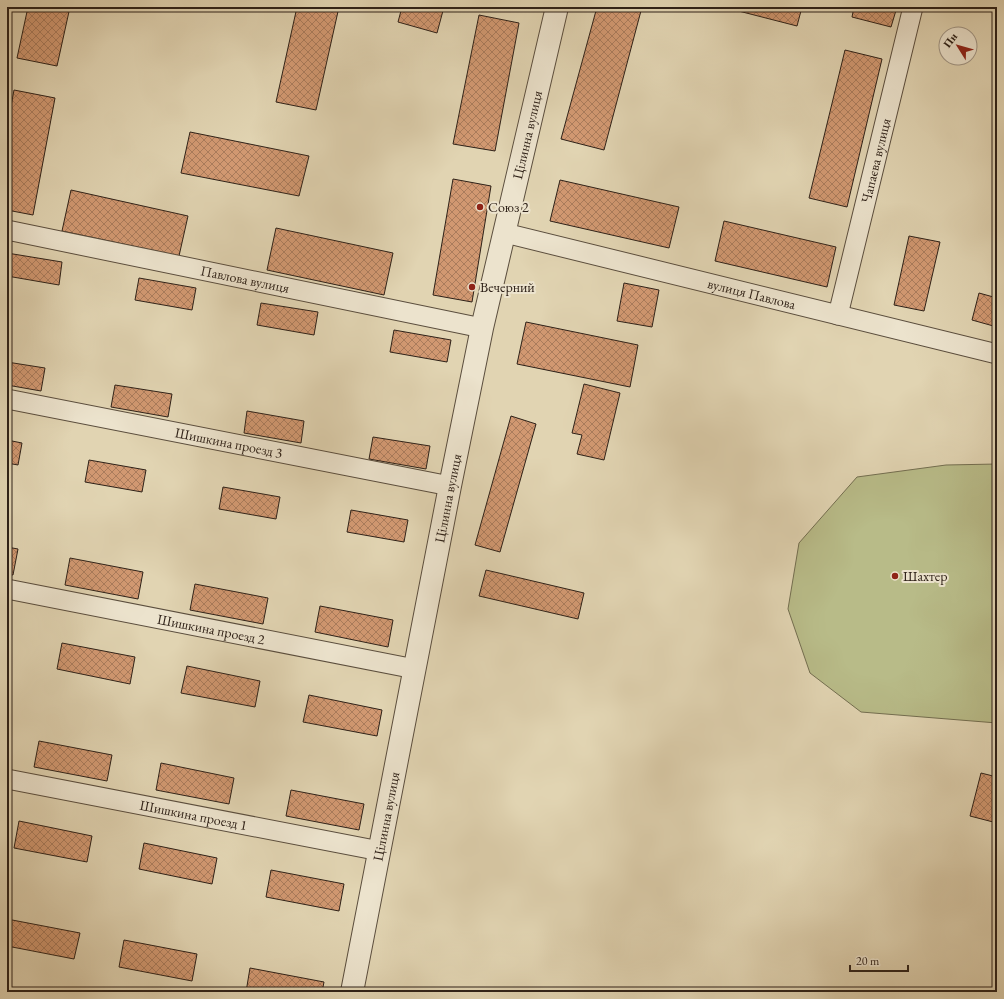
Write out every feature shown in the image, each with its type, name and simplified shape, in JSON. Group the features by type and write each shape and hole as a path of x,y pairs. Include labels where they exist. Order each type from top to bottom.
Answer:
{"street":[{"name":"Цілинна вулиця","path":"352,992 482,328 557,7"},
{"name":"Чапаєва вулиця","path":"838,315 913,7"},
{"name":"Павлова вулиця","path":"7,230 482,328"},
{"name":"вулиця Павлова","path":"505,233 997,354"},
{"name":"Шишкина проезд 3","path":"7,399 450,486"},
{"name":"Шишкина проезд 2","path":"7,589 415,669"},
{"name":"Шишкина проезд 1","path":"7,779 380,851"}],"green space":[{"name":"Шахтер","path":"997,464 997,723 861,712 810,673 788,609 799,543 857,477 946,465"}],"building":[{"path":"28,7 70,7 57,66 17,58"},
{"path":"297,7 339,7 316,110 276,102"},
{"path":"402,7 444,7 437,33 398,22"},
{"path":"597,7 642,7 604,150 561,139"},
{"path":"723,7 802,7 797,26"},
{"path":"854,7 897,7 891,27 852,17"},
{"path":"479,15 519,23 495,151 453,144"},
{"path":"845,50 882,59 847,207 809,198"},
{"path":"14,90 55,98 33,215 7,210 7,128"},
{"path":"190,132 309,156 299,196 181,173"},
{"path":"453,179 491,186 472,302 433,295"},
{"path":"560,180 679,207 669,248 550,221"},
{"path":"71,190 188,216 179,256 62,231"},
{"path":"724,221 836,247 827,287 715,261"},
{"path":"276,228 393,253 384,295 267,270"},
{"path":"909,236 940,242 924,311 894,305"},
{"path":"7,253 62,262 59,285 7,276"},
{"path":"139,278 196,288 192,310 135,300"},
{"path":"624,283 659,290 652,327 617,321"},
{"path":"979,293 997,298 997,327 972,320"},
{"path":"261,303 318,312 314,335 257,325"},
{"path":"526,322 638,345 630,387 517,364"},
{"path":"394,330 451,340 447,362 390,352"},
{"path":"7,362 45,368 41,391 7,385"},
{"path":"584,384 620,393 604,460 577,454 582,435 572,433"},
{"path":"115,385 172,394 168,417 111,407"},
{"path":"247,411 304,421 301,443 244,433"},
{"path":"511,416 536,424 500,552 475,545"},
{"path":"373,437 430,446 426,469 369,459"},
{"path":"7,440 22,443 18,465 7,463"},
{"path":"89,460 146,470 142,492 85,482"},
{"path":"223,487 280,497 276,519 219,509"},
{"path":"351,510 408,520 404,542 347,532"},
{"path":"7,547 18,549 13,575 7,574"},
{"path":"70,558 143,572 138,599 65,585"},
{"path":"486,570 584,593 578,619 479,596"},
{"path":"195,584 268,598 263,624 190,610"},
{"path":"320,606 393,620 388,647 315,632"},
{"path":"62,643 135,657 130,684 57,669"},
{"path":"187,666 260,681 255,707 181,693"},
{"path":"309,695 382,710 377,736 303,722"},
{"path":"39,741 112,755 107,781 34,767"},
{"path":"161,763 234,778 229,804 156,790"},
{"path":"981,773 997,777 997,823 970,816"},
{"path":"291,790 364,804 359,830 286,816"},
{"path":"19,821 92,836 87,862 14,848"},
{"path":"144,843 217,858 212,884 139,869"},
{"path":"271,870 344,884 339,911 266,897"},
{"path":"7,919 80,933 74,959 7,946"},
{"path":"124,940 197,954 192,981 119,967"},
{"path":"250,968 324,982 322,992 246,992"}],"place":[{"name":"Союз 2","path":"480,207"},
{"name":"Вечерний","path":"472,287"},
{"name":"Шахтер","path":"895,576"}]}
